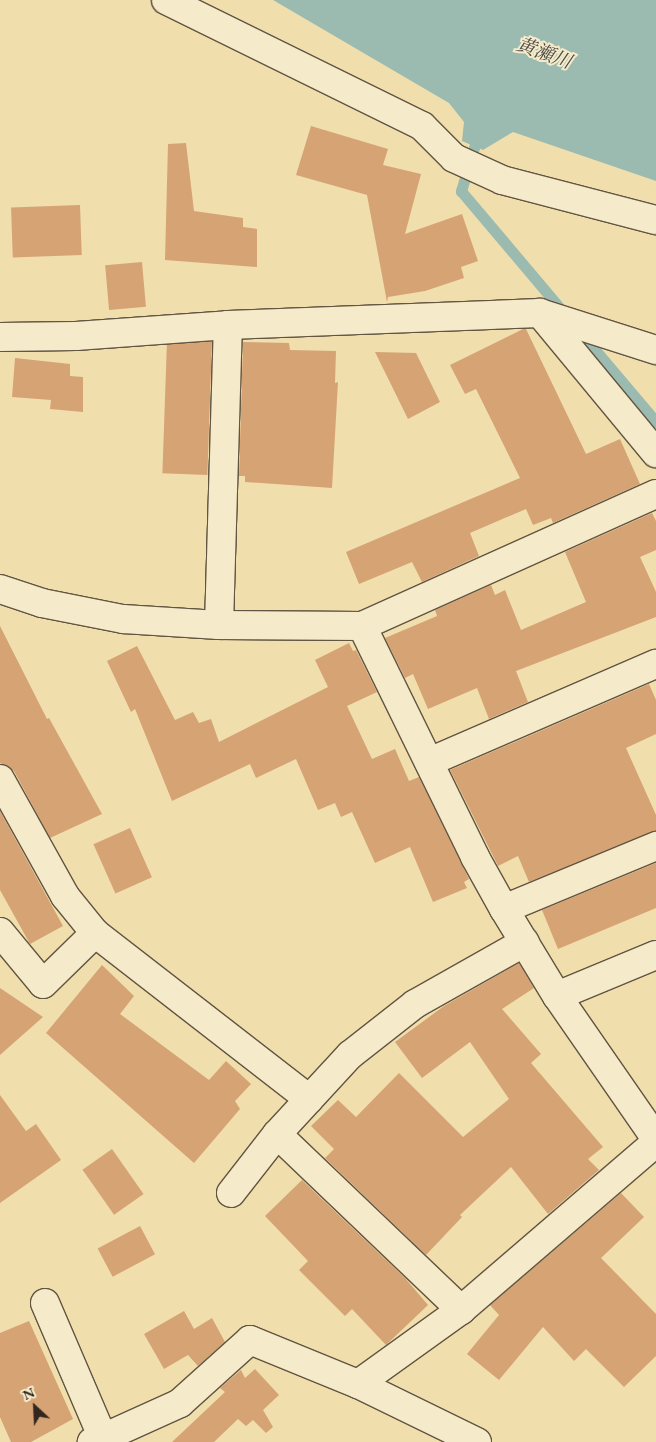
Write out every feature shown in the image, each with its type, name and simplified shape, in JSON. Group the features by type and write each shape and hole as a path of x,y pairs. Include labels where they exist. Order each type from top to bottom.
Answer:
{"street":[{"path":"166,0 422,126 454,158 502,180 656,220"},
{"path":"540,313 656,452"},
{"path":"0,337 76,336 228,325 540,313 656,350"},
{"path":"219,625 228,325"},
{"path":"0,589 42,603 122,619 219,625 362,626 656,494"},
{"path":"358,1384 461,1310 656,1141 557,996 504,910 362,626"},
{"path":"429,762 656,664"},
{"path":"0,779 65,896 96,933 309,1099"},
{"path":"504,910 656,846"},
{"path":"0,932 43,984 96,933"},
{"path":"231,1193 277,1134 350,1055 415,1004 525,942"},
{"path":"557,996 656,955"},
{"path":"277,1134 461,1310"},
{"path":"45,1303 97,1440 180,1403 250,1340 358,1384 477,1442"}],"water":[{"name":"黄瀬川","path":"273,0 656,0 656,181 513,132 483,150 462,141 464,122 449,103"}],"building":[{"path":"311,126 388,149 383,165 421,174 405,234 462,214 478,261 461,267 464,278 425,291 388,297 387,302 367,195 296,175"},
{"path":"186,143 194,211 243,218 243,227 257,229 257,267 165,260 168,144"},
{"path":"80,205 82,255 13,257 11,207"},
{"path":"142,262 146,307 109,310 105,265"},
{"path":"526,329 586,454 620,439 640,484 553,523 551,518 533,525 526,509 470,533 479,556 422,582 412,562 359,584 346,552 520,478 476,389 465,394 450,365"},
{"path":"167,340 212,342 207,475 162,473"},
{"path":"243,342 289,343 290,350 336,351 335,383 338,382 332,488 245,482 245,476 239,476"},
{"path":"375,352 416,353 440,402 408,419"},
{"path":"15,358 70,364 70,376 83,377 83,412 50,409 51,400 12,397"},
{"path":"652,513 656,521 656,550 640,557 656,592 656,617 516,671 528,702 489,719 477,688 428,709 413,674 405,678 385,638 437,616 435,610 491,585 495,595 505,590 521,630 586,602 565,552"},
{"path":"0,626 47,719 49,718 102,814 50,838 14,771 0,763"},
{"path":"349,643 353,651 356,650 377,692 347,706 372,759 395,749 409,781 419,777 469,879 464,882 467,888 433,902 410,847 375,863 352,812 341,817 335,803 318,810 296,759 256,778 250,764 172,801 135,709 131,712 107,661 137,646 175,720 193,712 199,723 211,719 219,742 328,687 315,660"},
{"path":"649,684 656,700 656,734 626,748 656,815 656,831 529,882 518,856 498,866 450,770"},
{"path":"0,811 63,926 30,944 0,890"},
{"path":"130,828 152,877 115,894 93,844"},
{"path":"656,863 656,908 558,949 542,910"},
{"path":"519,963 534,988 502,1009 541,1054 531,1063 603,1147 588,1159 599,1170 548,1214 511,1167 460,1215 462,1217 426,1255 325,1158 334,1149 311,1126 338,1100 356,1117 399,1073 463,1137 509,1099 470,1042 422,1078 395,1042 444,1006"},
{"path":"102,965 134,996 120,1014 209,1080 226,1061 251,1084 235,1101 240,1109 194,1163 46,1033"},
{"path":"0,988 43,1017 0,1055"},
{"path":"0,1095 26,1131 36,1124 61,1160 0,1203"},
{"path":"112,1149 144,1194 114,1215 83,1170"},
{"path":"302,1180 405,1278 428,1305 386,1345 352,1309 345,1316 299,1270 308,1261 265,1216"},
{"path":"621,1193 644,1217 601,1258 656,1314 656,1356 624,1387 586,1349 574,1361 543,1327 499,1380 467,1354 499,1315 490,1305"},
{"path":"140,1226 155,1254 113,1277 98,1249"},
{"path":"184,1311 194,1329 212,1318 225,1342 198,1366 188,1355 164,1369 144,1334"},
{"path":"29,1321 73,1419 31,1442 11,1442 0,1417 0,1333"},
{"path":"255,1369 279,1395 263,1410 273,1427 266,1433 253,1420 246,1426 238,1419 214,1442 172,1442 225,1392 220,1388 241,1370 245,1378"}],"waterway":[{"path":"479,131 461,191 565,314"},
{"path":"580,332 656,422"}]}
